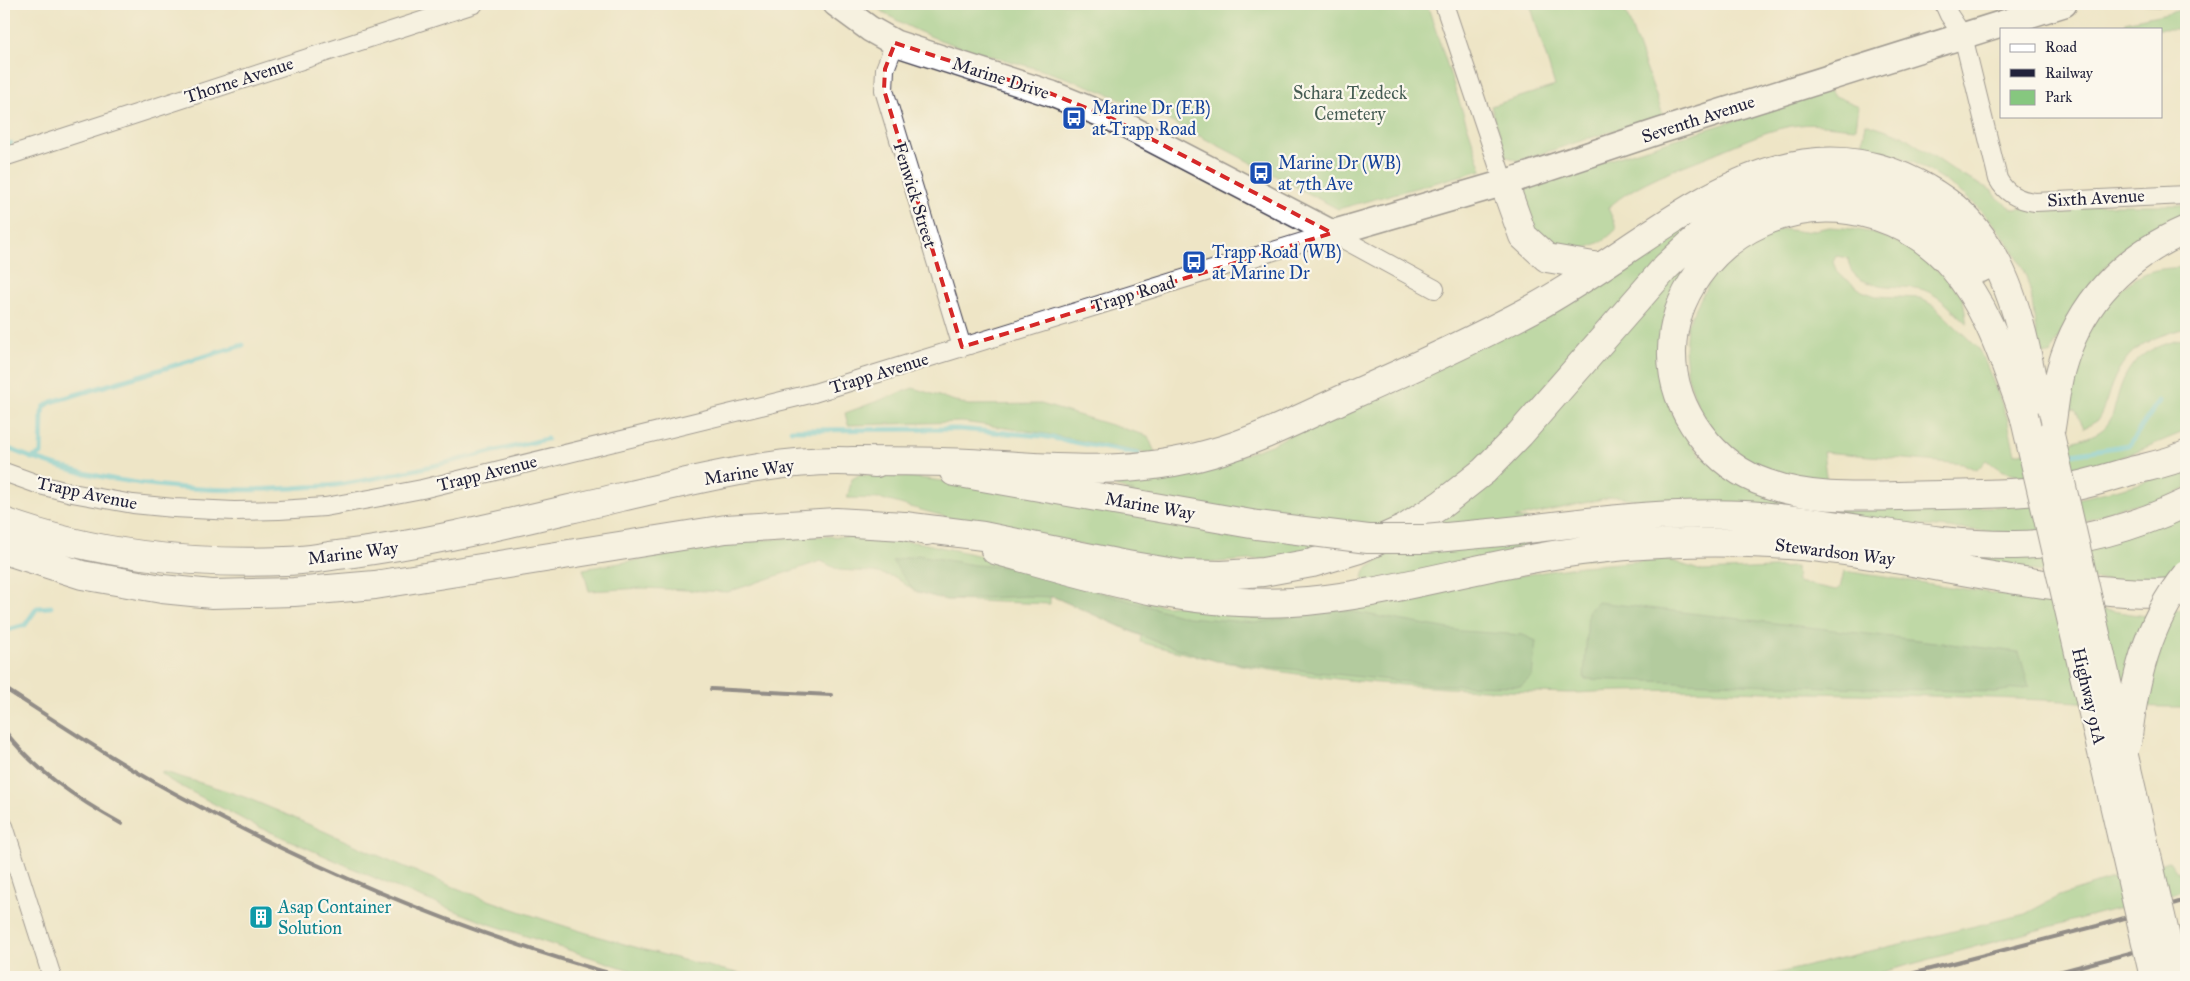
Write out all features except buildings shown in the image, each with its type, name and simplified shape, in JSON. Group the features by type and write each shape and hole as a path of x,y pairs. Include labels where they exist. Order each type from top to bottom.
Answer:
{"main road":[{"path":"853,461 964,463 1088,470 1130,469 1173,463 1214,453 1269,432 1428,361 1537,306 1702,200 1740,181 1784,167 1819,162 1849,162 1876,168 1918,185 1949,204 1969,222 1985,242 2008,289 2024,340 2042,419"},
{"path":"1504,183 1523,236 1547,258 1599,267"},
{"path":"904,526 983,536 1181,574 1222,575 1262,572 1312,563 1358,549 1404,529 1442,504 1484,471 1520,434 1666,267 1694,240 1737,207 1790,187 1844,184 1870,188 1918,208 1955,236 1978,264 1993,292 2009,338 2042,419"},
{"path":"2042,419 1975,296 1951,265 1918,236 1892,222 1865,212 1837,208 1810,209 1785,214 1739,234 1718,250 1702,266 1690,285 1681,306 1675,328 1674,373 1681,398 1691,422 1707,444 1728,464 1766,484 1791,491 1849,497 2032,491 2096,481 2186,455"},
{"path":"2042,419 2074,333 2098,293 2118,272 2140,254 2164,239 2186,230"},
{"name":"Highway 91A","path":"2042,419 2125,763 2174,977"},
{"name":"Highway 91A","path":"2042,419 2154,977"},
{"path":"2096,481 2186,442"},
{"name":"Marine Way","path":"4,522 68,541 131,554 209,561 286,561 406,546 766,466 853,461 949,471 1257,526 1368,539 1425,539 1501,532"},
{"name":"Stewardson Way","path":"1501,532 1634,517 1716,514 1779,518 1931,538 2014,545 2046,543 2103,533 2147,519 2186,502"},
{"name":"Marine Way","path":"4,550 82,575 162,589 212,594 294,592 375,586 726,529 836,522 904,526 1136,588 1218,601 1267,603 1314,600 1357,594 1483,568"},
{"name":"Stewardson Way","path":"1483,568 1598,549 1672,544 1774,544 1842,551 1996,577 2071,587 2134,592 2186,590"},
{"path":"2125,763 2135,689 2141,662 2159,617 2186,575"}],"street":[{"name":"Thorne Avenue","path":"4,157 474,4"},
{"name":"Marine Drive","path":"836,4 870,29 895,43 1052,94 1111,118 1435,289"},
{"path":"1444,4 1504,183"},
{"path":"1944,4 1963,36"},
{"name":"Seventh Avenue","path":"1332,233 1504,183 1660,131 2064,4"},
{"name":"Sixth Avenue","path":"1963,36 1998,179 2008,192 2034,202 2186,195"},
{"name":"Fenwick Street","path":"895,43 885,69 884,90 962,347"},
{"name":"Trapp Road","path":"962,347 1332,233"},
{"name":"Trapp Avenue","path":"4,472 40,485 132,504 234,511 325,506 422,488 814,393 962,347"},
{"path":"4,826 52,977"}],"highlighted area":[{"path":"895,43 1052,94 1111,118 1332,233 962,347 884,90 885,69"}],"green space":[{"name":"Schara Tzedeck Cemetery","path":"872,4 1427,4 1482,170 1338,209 1174,123 1107,93 1047,72 943,41 894,19"},
{"path":"1530,4 1623,4 1663,115 1518,161 1506,156 1491,106 1555,86"},
{"path":"2186,9 2186,29 2127,28 2125,22"},
{"path":"1830,91 1833,95 1859,106 1856,128 1806,125 1778,129 1659,176 1619,198 1608,208 1617,228 1601,242 1579,250 1556,249 1546,245 1535,235 1520,190 1525,191 1531,184"},
{"path":"1866,123 1902,135 1961,175 1991,190 1999,199 2013,209 2069,205 2186,205 2186,215 2162,224 2120,252 2087,289 2061,332 2050,355 2039,353 2032,298 2026,277 2013,250 2001,233 1973,203 1941,178 1901,157 1862,147"},
{"path":"1687,223 1692,228 1518,423 1454,483 1391,524 1296,557 1189,564 982,527 882,499 847,498 852,479 859,475 911,477 982,486 1134,492 1109,484 1151,480 1196,471 1271,445"},
{"path":"1829,227 1847,228 1879,235 1907,248 1933,267 1959,292 1963,300 1967,324 1936,296 1924,290 1867,282 1857,277 1851,269 1848,258 1836,256 1833,262 1837,272 1862,291 1876,296 1920,298 1934,306 1978,348 2007,417 2015,454 2074,441 2096,434 2111,419 2121,385 2133,364 2150,350 2186,338 2186,431 2110,462 2072,470 2021,476 2001,470 1986,460 1977,470 1963,464 1823,452 1827,483 1801,479 1755,463 1737,453 1715,433 1699,409 1688,378 1685,350 1687,325 1717,266 1758,238 1782,229 1804,232"},
{"path":"2186,267 2186,328 2150,340 2132,353 2118,371 2097,421 2084,428 2075,409 2066,410 2074,370 2089,332 2099,314 2112,298 2144,274 2159,269"},
{"path":"1679,271 1684,272 1672,296 1664,320 1660,344 1660,368 1665,392 1673,415 1686,436 1703,457 1920,508 2026,506 2077,499 2135,485 2186,465 2186,489 2153,503 2123,506 2082,523 2032,533 2009,533 1656,504 1616,496 1515,518 1605,528 1738,525 1920,547 2186,516 2186,579 2132,584 1781,537 1367,583 1363,578 1365,570 1403,544"},
{"path":"913,388 968,405 1041,404 1148,436 1156,455 1035,432 962,422 848,425 845,413"},
{"path":"812,536 873,537 922,543 982,556 1108,593 1166,606 1498,579 1582,566 1666,559 1702,571 1796,567 1797,582 1836,590 1840,588 1844,571 2152,617 2186,608 2186,707 1904,695 1693,690 1569,693 1461,689 1353,681 1246,666 1140,642 1141,636 1054,597 1050,597 1050,604 946,600 914,591 895,577 872,572 839,570 821,561 728,592 643,588 589,591 583,569 760,540"},
{"path":"918,555 974,565 1007,567 1187,617 1256,623 1337,609 1460,631 1523,635 1536,641 1532,676 1521,686 1435,685 1216,661 1157,642 1054,597 1027,596 946,600 914,591 892,561"},
{"path":"1597,602 2019,652 2029,687 1995,692 1584,679 1588,612"},
{"path":"165,772 247,798 402,866 505,906 587,933 671,957 755,977 651,977 486,923 400,889 250,823 171,781 161,773"},
{"path":"2169,861 2177,872 2183,870 2186,865 2186,890 1864,977 1762,977 2025,914 2059,896"}],"waterway":[{"path":"4,146 11,143"},
{"path":"31,458 41,454 42,413 44,407 51,402 243,345"},
{"path":"2072,454 2129,445 2159,401"},
{"path":"791,430 958,429 1042,436 1138,454"},
{"path":"4,447 38,460 110,478 183,488 257,490 331,486 369,480 547,439"},
{"path":"4,631 25,625 37,608 51,607"}],"railway":[{"path":"2015,4 2186,8"},
{"path":"4,688 152,781 227,821 337,874 393,898 507,941 623,977"},
{"path":"711,689 831,695"},
{"path":"4,730 29,758 58,783 89,805 122,824"},
{"path":"1899,977 2097,926 2186,900"},
{"path":"2040,977 2186,938"}],"place":[{"name":"Marine Dr (EB) at Trapp Road","path":"1074,118"},
{"name":"Marine Dr (WB) at 7th Ave","path":"1261,173"},
{"name":"Trapp Road (WB) at Marine Dr","path":"1194,262"},
{"name":"Asap Container Solution","path":"261,917"}]}
